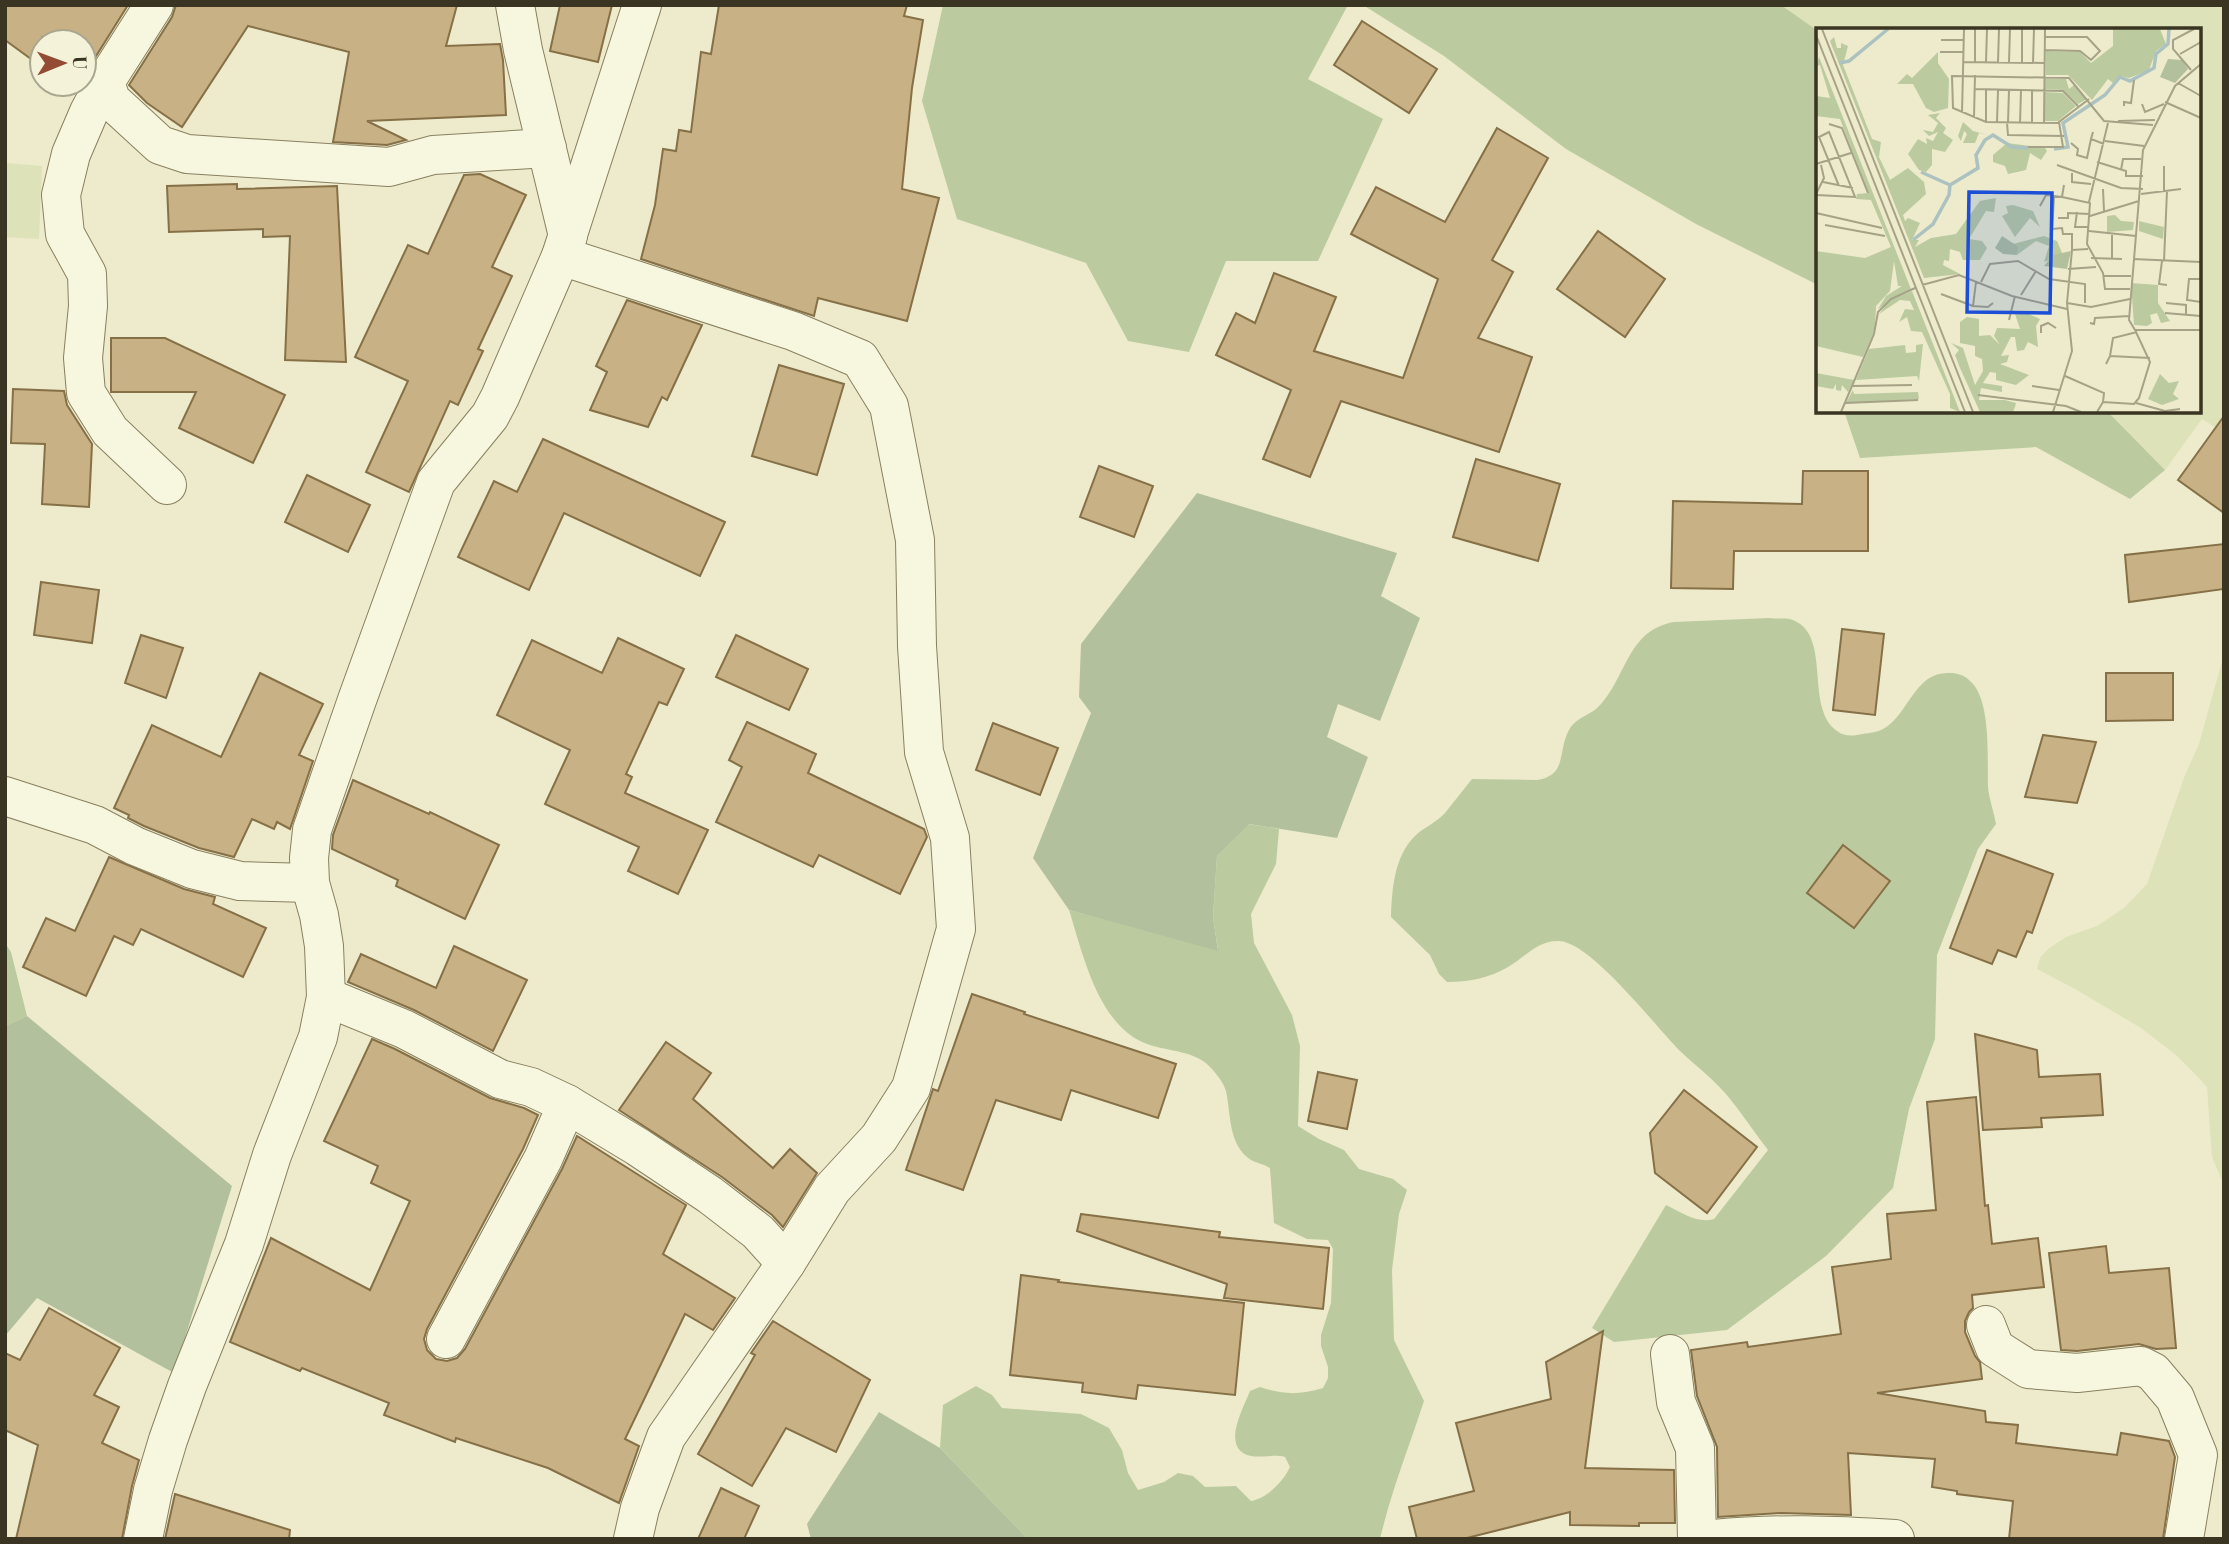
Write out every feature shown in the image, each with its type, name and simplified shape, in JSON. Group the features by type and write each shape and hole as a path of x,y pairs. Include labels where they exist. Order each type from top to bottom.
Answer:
{"street":[{"path":"154,5 105,82 71,154 61,195 65,234 87,274 88,306 83,358 86,393 110,431 167,485"},
{"path":"515,5 547,148 564,246"},
{"path":"143,1539 153,1490 168,1440 244,1244 272,1154 318,1037 326,997 321,925 310,883 312,830 436,482 490,416 564,246 642,5"},
{"path":"105,82 111,100 160,145 187,154 389,167 433,155 547,148"},
{"path":"564,246 793,331 860,359 889,406 915,540 923,752 950,838 956,929 911,1088 879,1138 832,1189 786,1263 666,1437 640,1508 633,1539"},
{"path":"5,796 96,825 135,846 192,869 240,881 310,883"},
{"path":"326,997 404,1029 500,1079 531,1087 567,1104 710,1195 758,1232 786,1263"},
{"path":"446,1339 543,1159 567,1104"},
{"path":"1986,1325 1995,1348 2028,1369 2077,1373 2141,1366 2153,1372 2175,1398 2198,1455 2184,1539"},
{"path":"1670,1354 1676,1402 1695,1448 1697,1539"},
{"path":"1714,1539 1765,1534 1812,1534 1895,1539"}],"green space":[{"path":"943,5 1348,5 1308,79 1383,119 1318,261 1226,261 1189,352 1128,341 1086,263 957,219 922,101"},
{"path":"1363,5 1781,5 1816,30 1816,284 1696,224 1566,149 1444,56"},
{"path":"1781,5 2224,5 2224,433 2202,419 2165,470 2109,413 2201,413 2201,28 1816,30"},
{"path":"5,163 42,166 39,239 5,237"},
{"path":"1845,413 2109,413 2165,470 2130,499 2036,447 1860,458"},
{"path":"1197,493 1397,553 1381,596 1420,618 1380,721 1338,704 1327,737 1368,757 1337,838 1249,824 1217,856 1213,917 1218,951 1069,910 1033,858 1091,713 1079,697 1081,644"},
{"path":"1790,619 1803,627 1811,639 1815,654 1822,705 1827,720 1837,731 1849,736 1883,729 1899,714 1920,686 1938,674 1955,673 1969,680 1982,701 1985,715 1988,787 1996,824 1978,849 1937,955 1935,1039 1909,1109 1893,1188 1826,1256 1727,1330 1614,1342 1592,1328 1666,1205 1695,1219 1714,1219 1768,1150 1721,1088 1680,1051 1605,970 1572,945 1551,941 1494,974 1447,982 1439,974 1430,955 1391,917 1398,863 1408,844 1445,813 1472,779 1537,780 1553,773 1558,768 1569,730 1601,704 1630,655 1647,634 1674,622"},
{"path":"2224,654 2224,1185 2212,1157 2207,1087 2176,1055 2141,1028 2037,969 2040,958 2048,949 2066,937 2097,926 2124,908 2147,884 2185,775 2199,744"},
{"path":"1248,824 1279,829 1276,864 1251,914 1254,943 1292,1015 1300,1046 1298,1126 1344,1150 1359,1169 1393,1179 1407,1190 1399,1214 1392,1270 1394,1340 1424,1401 1380,1539 1028,1539 940,1448 943,1405 976,1386 992,1395 1002,1408 1081,1414 1109,1428 1122,1450 1128,1473 1138,1490 1164,1482 1178,1473 1193,1476 1205,1487 1236,1486 1251,1501 1263,1497 1274,1488 1290,1467 1285,1457 1251,1456 1242,1452 1237,1445 1236,1428 1250,1391 1260,1387 1284,1393 1307,1392 1323,1388 1328,1378 1321,1335 1331,1303 1333,1249 1328,1240 1307,1239 1274,1223 1270,1168 1251,1160 1238,1146 1232,1129 1226,1091 1212,1069 1198,1058 1147,1044 1130,1035 1116,1022 1095,987 1069,910 1218,950 1213,917 1217,856"},
{"path":"5,943 11,952 27,1016 5,1026"},
{"path":"27,1016 232,1186 174,1373 37,1298 5,1336 5,1026"},
{"path":"879,1412 940,1448 1028,1539 811,1539 807,1524"}],"building":[{"path":"5,5 128,5 98,53 98,28 28,28 28,57 5,40"},
{"path":"176,5 457,5 446,46 500,44 506,115 367,121 406,140 387,145 333,142 349,52 248,26 182,127 147,103 129,85 172,17"},
{"path":"560,5 612,5 598,62 550,51"},
{"path":"719,5 907,5 904,16 923,20 912,88 902,189 939,198 907,321 818,298 814,316 641,259 655,205 663,149 676,151 679,130 691,132 701,52 711,54"},
{"path":"1362,21 1437,69 1409,113 1334,65"},
{"path":"1497,128 1548,158 1492,260 1513,272 1478,338 1532,357 1499,452 1341,401 1310,477 1263,459 1291,390 1216,355 1236,313 1255,323 1274,273 1336,297 1314,351 1403,378 1438,279 1351,234 1376,187 1445,222"},
{"path":"480,174 526,195 492,267 512,276 478,349 483,351 458,405 450,401 409,492 366,472 408,381 355,357 408,245 428,254 464,175"},
{"path":"237,184 237,189 337,186 346,362 285,360 290,236 263,237 263,229 169,232 167,186"},
{"path":"1598,231 1665,279 1625,337 1557,289"},
{"path":"627,300 702,325 667,400 662,397 648,427 590,410 607,372 596,366"},
{"path":"111,338 165,338 285,395 253,463 179,428 196,392 111,392"},
{"path":"779,365 844,384 817,475 752,456"},
{"path":"13,389 64,391 67,405 92,444 89,507 42,504 45,444 11,443"},
{"path":"2224,416 2224,513 2178,480"},
{"path":"543,439 725,522 700,576 564,513 529,590 458,557 494,481 517,492"},
{"path":"1476,459 1560,484 1538,561 1453,537"},
{"path":"1099,466 1153,486 1134,537 1080,517"},
{"path":"1803,471 1868,471 1868,551 1734,551 1733,589 1671,588 1673,501 1802,504"},
{"path":"307,475 370,505 348,552 285,522"},
{"path":"2224,544 2224,589 2129,602 2125,555"},
{"path":"41,582 99,590 92,643 34,635"},
{"path":"1842,629 1884,634 1875,715 1833,710"},
{"path":"141,635 183,648 166,698 125,683"},
{"path":"736,635 808,669 789,710 716,677"},
{"path":"618,638 684,669 667,705 659,702 626,774 632,777 625,793 708,830 678,894 628,871 639,847 545,804 570,750 497,715 532,640 602,673"},
{"path":"260,673 323,704 299,755 313,761 290,829 277,822 274,829 252,819 234,857 199,848 144,826 114,808 152,725 221,757"},
{"path":"2106,673 2173,673 2173,720 2106,721"},
{"path":"747,722 816,754 808,773 924,829 927,837 900,894 819,855 813,867 716,822 742,767 729,760"},
{"path":"993,723 1058,748 1040,795 976,770"},
{"path":"2043,735 2096,742 2077,803 2025,797"},
{"path":"353,780 499,845 465,919 396,886 398,880 332,849 333,835"},
{"path":"1843,845 1890,881 1854,928 1807,893"},
{"path":"1987,850 2053,874 2032,933 2027,931 2016,957 1998,950 1992,964 1950,948"},
{"path":"109,857 184,889 215,897 213,904 266,928 243,977 141,929 133,945 114,936 86,996 23,967 46,918 75,931"},
{"path":"454,946 527,980 493,1051 414,1010 348,982 361,954 436,988"},
{"path":"972,994 1176,1064 1158,1118 1071,1090 1061,1120 996,1100 963,1190 906,1170 933,1089 938,1091"},
{"path":"1975,1034 2037,1050 2039,1077 2100,1074 2103,1115 2041,1118 2042,1127 1983,1130"},
{"path":"372,1039 490,1098 538,1115 523,1149 427,1329 424,1339 427,1350 436,1359 447,1361 457,1358 465,1349 577,1136 686,1205 663,1254 735,1298 713,1330 685,1314 625,1439 639,1446 619,1503 548,1468 456,1438 455,1442 384,1415 389,1403 230,1342 271,1238 370,1290 410,1201 371,1183 378,1166 324,1141"},
{"path":"666,1042 711,1073 693,1099 773,1168 790,1149 817,1173 783,1227 772,1215 722,1177 619,1110"},
{"path":"1318,1072 1357,1080 1347,1129 1308,1121"},
{"path":"1684,1090 1757,1147 1707,1213 1655,1173 1650,1133"},
{"path":"1976,1097 1985,1206 1988,1205 1992,1244 2038,1238 2044,1287 1972,1295 1973,1308 1965,1321 1965,1332 1980,1362 1982,1379 1877,1393 1985,1411 1986,1422 2018,1425 2016,1443 2117,1455 2121,1433 2169,1441 2175,1457 2163,1539 2009,1539 2013,1501 1957,1494 1957,1491 1932,1487 1935,1459 1848,1453 1851,1515 1781,1513 1718,1517 1717,1447 1697,1396 1691,1350 1747,1342 1748,1347 1841,1334 1832,1267 1891,1259 1887,1214 1936,1210 1927,1102"},
{"path":"1081,1214 1220,1232 1219,1237 1329,1248 1323,1309 1224,1298 1227,1284 1077,1231"},
{"path":"2106,1246 2109,1273 2169,1268 2176,1348 2156,1349 2139,1344 2077,1351 2061,1350 2049,1253"},
{"path":"1021,1275 1059,1280 1058,1282 1244,1303 1235,1395 1138,1385 1136,1399 1082,1392 1083,1383 1010,1375"},
{"path":"49,1308 120,1348 94,1395 119,1407 102,1443 139,1460 122,1539 16,1539 38,1445 5,1430 5,1353 20,1360"},
{"path":"773,1321 870,1380 836,1452 786,1428 752,1486 698,1454 755,1355 751,1353"},
{"path":"1603,1331 1585,1468 1674,1470 1675,1523 1639,1523 1639,1526 1570,1525 1570,1512 1463,1539 1417,1539 1409,1507 1474,1491 1456,1423 1551,1399 1546,1362"},
{"path":"721,1488 759,1506 744,1539 698,1539"},
{"path":"175,1494 290,1530 289,1539 165,1539"}]}
